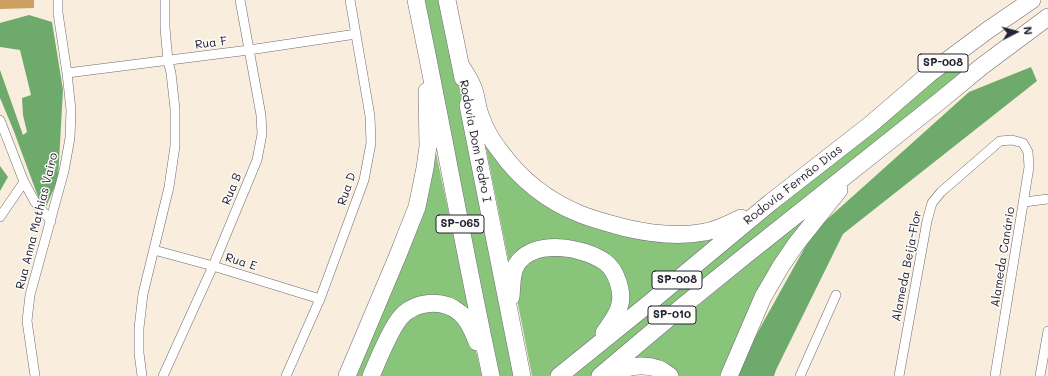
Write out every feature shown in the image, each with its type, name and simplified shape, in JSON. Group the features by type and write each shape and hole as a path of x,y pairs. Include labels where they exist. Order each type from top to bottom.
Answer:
{"highway":[{"name":"SP-065","path":"416,0 491,376"},
{"name":"Rodovia Dom Pedro I","path":"447,0 521,374"},
{"name":"Rodovia Fernão Dias","path":"559,376 771,202 860,133 929,74 1025,3"},
{"name":"Rodovia Fernão Dias","path":"601,376 683,306 981,67 1048,17"},
{"path":"461,66 469,78 474,91 476,103 489,134 504,156 527,181 538,190 560,204 580,214 636,230 676,235 705,232 721,228 771,202"},
{"path":"346,376 417,207 428,146 426,96 431,72"},
{"path":"729,376 763,297 781,266 796,244 861,164"},
{"path":"510,319 513,274 524,256 545,248 568,248 593,255 607,263 615,274 620,288 620,302 617,315 601,337 583,357"},
{"path":"371,376 393,329 400,318 413,308 430,303 452,307 461,313 469,323 491,376"},
{"path":"601,376 618,369 640,365 658,369 670,376"}],"street":[{"name":"Rua Anna Mathias Vairo","path":"35,376 27,321 30,295 64,171 70,138 71,110 68,73 58,13 58,0"},
{"path":"142,376 139,353 139,328 143,294 169,187 175,146 175,109 171,73 168,61 165,0"},
{"name":"Rua B","path":"163,376 214,266 257,160 262,134 261,114 240,0"},
{"name":"Rua D","path":"286,376 320,299 364,180 371,143 370,116 350,0"},
{"name":"Rua F","path":"68,73 168,61 356,34"},
{"path":"0,120 24,182 35,202 51,221"},
{"name":"Alameda Beija-Flor","path":"899,376 925,229 932,203 941,192 1000,141 1012,140 1023,143"},
{"name":"Alameda Canário","path":"996,376 1029,167 1028,152 1023,143"},
{"path":"0,217 24,182"},
{"path":"1024,202 1048,199"},
{"name":"Rua E","path":"154,250 214,266 320,299"},
{"path":"800,376 836,294"},
{"path":"1040,376 1048,331"}],"green space":[{"path":"420,0 443,0 518,376 497,376"},
{"path":"29,15 52,22 63,90 58,179 46,207 40,202 0,98 0,70 23,135 27,132 23,115 22,98 31,95 20,50 0,47 0,23"},
{"path":"953,62 964,72 592,376 570,376"},
{"path":"1031,67 1037,81 843,234 774,376 736,376 745,355 814,231 969,92"},
{"path":"482,128 494,149 596,223 726,231 619,320 626,296 578,244 510,268"},
{"path":"435,148 470,314 418,302 368,376 354,376"},
{"path":"0,166 8,177 0,191"},
{"path":"805,218 807,221 724,376 678,376 653,360 634,358"},
{"path":"537,254 574,254 608,272 617,302 596,335 550,376 532,376 517,299 516,286 527,259"},
{"path":"424,311 445,311 470,333 482,376 380,376 405,323"}],"building":[{"path":"0,0 34,0 34,8 0,9"}]}
